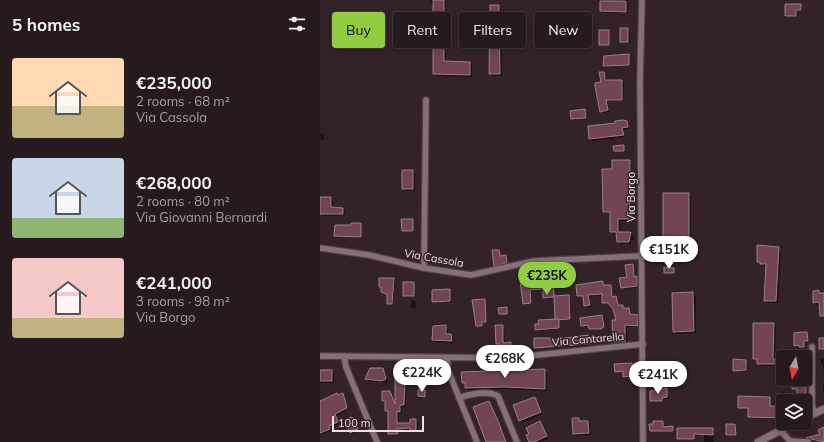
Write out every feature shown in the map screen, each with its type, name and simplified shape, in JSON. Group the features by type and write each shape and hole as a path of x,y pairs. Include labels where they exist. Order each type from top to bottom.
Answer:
{"main road":[{"path":"814,414 824,409"},
{"path":"758,442 780,430"}],"street":[{"name":"Via Borgo","path":"642,0 641,256 643,442"},
{"path":"424,268 426,100"},
{"name":"Via Cassola","path":"320,248 369,255 424,268 471,275 534,261 641,256"},
{"name":"Via Cantarella","path":"320,356 509,358 643,344"},
{"path":"812,347 812,406 814,414"},
{"path":"344,356 346,367 377,442"},
{"path":"448,358 448,370 477,442"},
{"path":"459,398 471,394 495,394 498,396 517,442"},
{"path":"780,430 790,441 808,442"}],"building":[{"path":"433,0 444,0 444,12 433,12"},
{"path":"600,1 626,1 626,12 600,11"},
{"path":"785,4 801,4 801,10 796,10 796,16 785,16"},
{"path":"490,5 499,5 499,12 490,12"},
{"path":"620,28 628,28 628,42 620,42"},
{"path":"599,30 609,30 609,45 599,45"},
{"path":"433,48 444,48 444,61 470,62 470,75 433,74"},
{"path":"489,48 500,48 500,74 489,74"},
{"path":"629,54 629,65 603,66 604,56"},
{"path":"599,72 604,72 605,80 622,80 622,100 606,100 608,110 600,112 595,86 595,83 601,82"},
{"path":"585,109 586,118 571,119 570,111"},
{"path":"615,121 627,121 628,127 622,128 624,135 589,139 588,126 615,123"},
{"path":"624,145 624,151 614,151 613,146"},
{"path":"612,160 630,160 629,219 618,219 618,232 631,232 629,242 617,242 616,232 610,232 610,212 603,212 602,169 612,169"},
{"path":"402,170 413,170 413,189 402,189"},
{"path":"663,193 689,193 689,237 663,237"},
{"path":"320,197 331,197 331,207 343,208 343,214 320,214"},
{"path":"401,219 413,219 413,231 402,231"},
{"path":"351,223 361,223 361,237 334,236 335,225 351,225"},
{"path":"757,245 779,247 776,301 764,301 766,264 760,264 760,262 757,262"},
{"path":"492,250 499,250 500,256 506,255 507,263 494,266"},
{"path":"633,264 634,277 637,276 637,286 621,288 619,278 627,277 625,265"},
{"path":"664,267 674,268 674,273 664,273"},
{"path":"379,278 394,278 392,304 387,304 387,294 381,292 381,287 379,287"},
{"path":"553,278 554,296 569,295 570,319 555,320 554,297 543,298 543,289 530,290 531,303 523,304 520,281"},
{"path":"603,281 603,285 611,285 612,297 616,296 618,305 623,305 623,308 629,308 630,314 638,315 638,326 625,325 625,342 613,342 612,320 616,320 613,309 608,303 602,303 602,294 588,295 590,305 584,306 583,296 577,296 576,285"},
{"path":"403,282 414,282 414,296 403,296"},
{"path":"450,289 450,301 432,302 432,290"},
{"path":"819,290 819,293 824,293 824,316 820,316 819,302 813,303 813,291"},
{"path":"693,292 694,331 673,332 672,293"},
{"path":"485,299 486,322 482,322 482,326 476,326 472,300"},
{"path":"507,307 507,314 499,314 498,308"},
{"path":"602,315 604,327 602,327 602,329 589,329 588,325 581,326 580,318"},
{"path":"559,319 559,328 535,330 535,324 539,324 538,320"},
{"path":"753,323 774,323 773,359 776,359 776,364 757,364 757,359 753,359"},
{"path":"446,325 446,334 451,334 452,341 432,340 433,326"},
{"path":"495,325 503,325 503,343 511,342 511,353 500,353 500,344 496,344"},
{"path":"807,332 808,341 804,341 804,347 799,347 799,345 794,346 794,333"},
{"path":"588,335 589,344 534,348 534,338 550,338 550,340"},
{"path":"819,338 824,338 824,349 819,349"},
{"path":"733,359 746,360 746,370 733,371"},
{"path":"632,363 632,376 623,377 623,371 615,372 614,364"},
{"path":"395,366 419,368 419,383 405,383 404,405 400,405 400,412 397,411 397,423 410,423 410,419 416,419 416,431 410,431 410,428 397,429 398,434 388,434 388,411 385,411 385,401 382,401 382,391 390,391 395,404"},
{"path":"370,368 383,368 386,379 382,381 365,379"},
{"path":"545,369 545,389 505,387 465,388 465,383 462,383 461,372"},
{"path":"320,370 332,370 332,381 320,381"},
{"path":"792,386 806,386 806,394 797,394 797,389 792,389"},
{"path":"667,388 667,397 662,398 662,401 650,401 650,391"},
{"path":"418,390 425,390 425,397 418,396"},
{"path":"337,393 338,395 343,393 347,408 335,414 338,422 329,426 330,429 320,433 320,401"},
{"path":"738,396 770,397 770,406 776,406 776,418 748,417 748,408 738,408"},
{"path":"535,397 541,412 519,421 513,405"},
{"path":"489,401 506,442 486,442 473,407"},
{"path":"352,417 358,429 350,433 344,420"},
{"path":"572,418 579,418 579,421 588,421 589,433 573,434"},
{"path":"540,421 547,436 534,442 529,442 526,435 529,434 526,428"},
{"path":"653,421 663,421 663,427 673,426 673,431 650,431 649,424 653,424"},
{"path":"726,424 735,424 736,435 726,435"},
{"path":"824,427 824,442 806,438 820,434 818,430"},
{"path":"677,428 713,428 713,435 694,434 694,439 677,439"}]}
